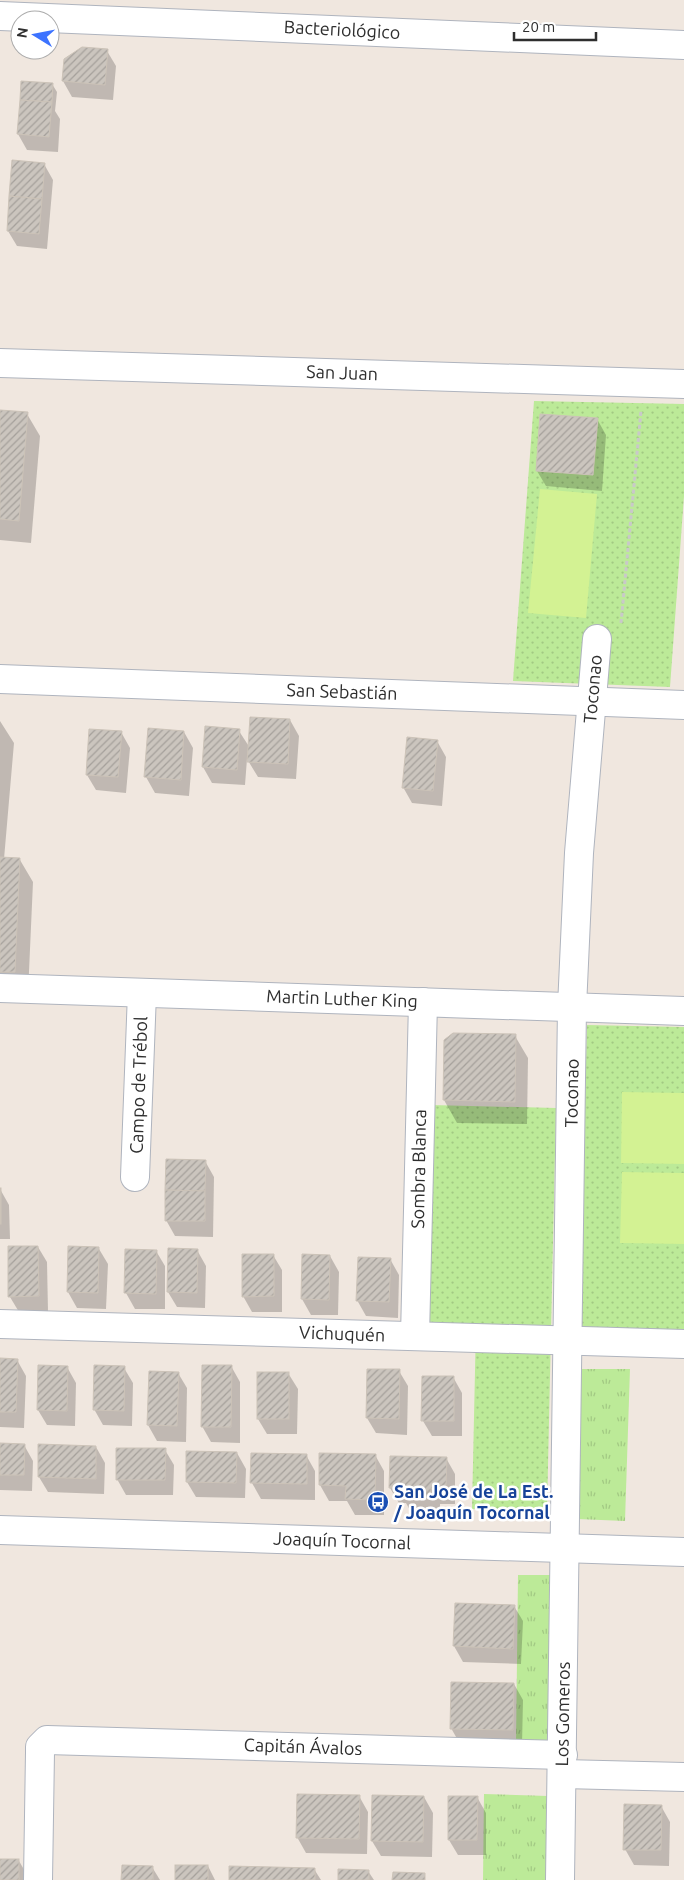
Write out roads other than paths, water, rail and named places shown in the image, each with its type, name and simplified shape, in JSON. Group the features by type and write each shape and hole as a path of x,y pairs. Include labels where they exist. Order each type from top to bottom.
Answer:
{"street":[{"name":"Bacteriológico","path":"0,16 684,45"},
{"name":"San Juan","path":"0,363 684,384"},
{"name":"Toconao","path":"566,1548 572,1007 579,853 597,639"},
{"name":"San Sebastián","path":"0,679 684,705"},
{"name":"Martin Luther King","path":"0,988 684,1011"},
{"name":"Campo de Trébol","path":"136,1177 142,993"},
{"name":"Sombra Blanca","path":"415,1336 423,1002"},
{"name":"Vichuquén","path":"0,1324 684,1344"},
{"name":"Joaquín Tocornal","path":"0,1530 684,1552"},
{"name":"Los Gomeros","path":"560,1880 566,1548"},
{"name":"Capitán Ávalos","path":"38,1880 40,1747 43,1742 53,1740 563,1765 684,1777"}],"place":[{"name":"San José de La Est. / Joaquín Tocornal","path":"378,1502"}]}
